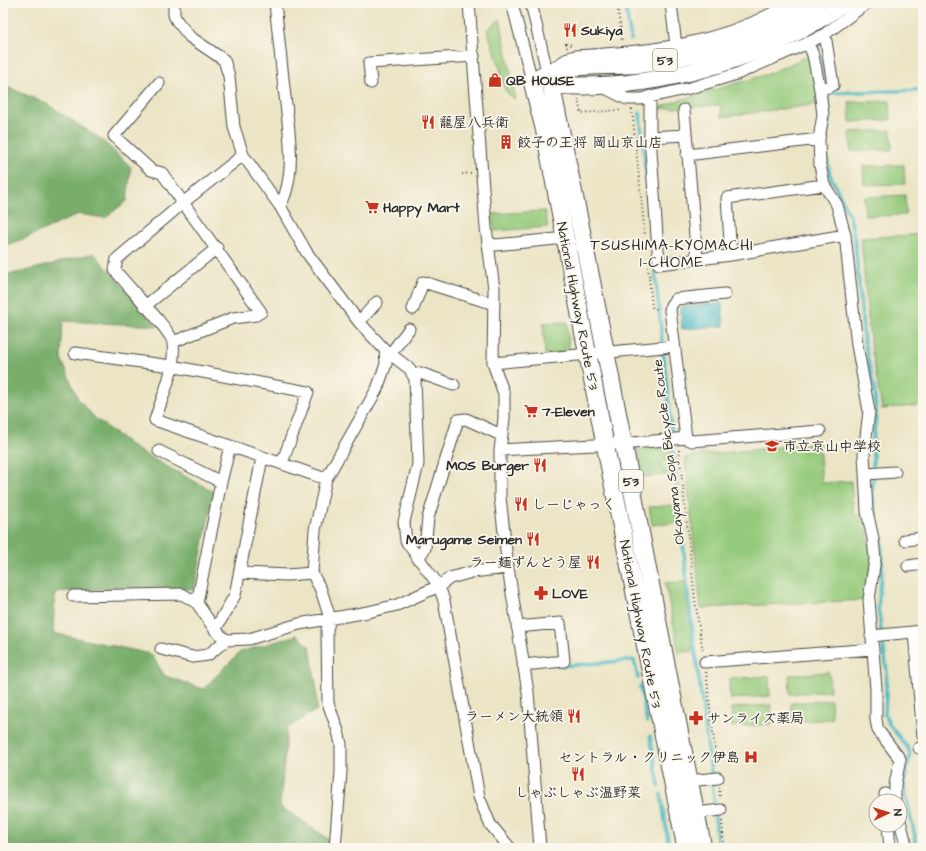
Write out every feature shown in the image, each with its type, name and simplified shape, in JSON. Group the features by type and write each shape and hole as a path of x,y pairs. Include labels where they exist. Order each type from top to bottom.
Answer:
{"highway":[{"name":"53","path":"807,29 816,3"},
{"name":"53","path":"549,78 575,87 649,80 694,71 761,49 807,29 844,3"},
{"name":"53","path":"532,81 549,78 571,67 646,63 691,56 728,45 807,29"},
{"name":"53","path":"549,78 557,114"},
{"name":"National Highway Route 53","path":"532,81 544,128 605,444 686,848"},
{"path":"557,114 563,97 575,87"},
{"name":"National Highway Route 53","path":"557,114 624,443 688,781 703,848"}],"street":[{"path":"174,3 174,15 177,22 190,37 224,60 229,76 234,127 243,155 280,206 307,254 359,322 388,352 410,369 415,379 418,464 404,522 406,542 439,586 444,601 463,698 479,797 490,824 510,848"},
{"path":"275,3 288,131 290,169 286,196 280,206"},
{"path":"469,3 494,304 492,363 504,394 504,419 500,450 500,497 508,568 528,692 540,848"},
{"path":"512,3 532,81"},
{"path":"531,3 549,78"},
{"path":"671,3 676,46"},
{"path":"599,85 627,99 690,88 737,74 807,29 867,3"},
{"path":"549,78 569,58 575,56 625,53 676,46 749,24 807,29"},
{"path":"807,29 813,55 824,89 823,115 819,139 820,165 824,185 837,205 845,234 857,345 869,411 864,454 870,474 866,511 873,539 875,559 869,600 876,689 876,725 900,759 895,793"},
{"path":"807,29 833,86 824,89"},
{"path":"371,84 369,63 474,56"},
{"path":"159,83 114,136 151,170 162,173 217,248 261,312 256,315 233,318 174,342"},
{"path":"650,96 650,137 659,264 731,255 845,234"},
{"path":"684,110 697,260"},
{"path":"650,137 685,135"},
{"path":"687,155 819,139"},
{"path":"243,155 117,258 115,270 162,325 174,342 171,366 155,420 326,479"},
{"path":"731,255 726,198 824,185"},
{"path":"488,242 495,246 566,238"},
{"path":"145,306 217,248"},
{"path":"413,309 423,282 494,304"},
{"path":"677,439 665,347 671,305 676,299 725,294"},
{"path":"359,322 377,302"},
{"path":"336,848 341,772 341,744 328,703 327,638 330,618 321,590 312,573 315,530 326,479 377,389 386,364 388,352 409,329"},
{"path":"492,363 665,347"},
{"path":"75,353 171,366 308,392 282,463"},
{"path":"412,374 420,373 454,385"},
{"path":"418,559 425,548 428,518 458,420 466,419 501,435"},
{"path":"500,450 677,439 692,441 820,431"},
{"path":"197,603 220,482 230,446"},
{"path":"160,451 220,482"},
{"path":"215,630 235,595 262,458"},
{"path":"870,474 895,472"},
{"path":"905,540 923,538"},
{"path":"908,566 923,564"},
{"path":"161,649 193,657 208,655 226,640 249,639 299,624 368,612 396,605 439,586 450,578 472,572 508,568"},
{"path":"240,573 288,575 312,573"},
{"path":"73,596 182,594 197,603 215,630 226,640"},
{"path":"517,627 560,623 564,661 523,665"},
{"path":"872,636 919,631 923,736"},
{"path":"705,662 873,650"},
{"path":"688,781 714,778"},
{"path":"696,813 717,810"},
{"path":"889,833 890,848"},
{"path":"903,833 907,848"}],"path":[{"path":"617,3 623,46"},
{"path":"632,109 646,244"},
{"path":"581,113 624,110"},
{"path":"462,174 472,173"},
{"path":"647,259 652,307 660,310 661,314"},
{"name":"Okayama Soja Bicycle Route","path":"677,439 695,600 705,662 717,810 724,848"}],"green space":[{"path":"500,19 516,99 511,97 504,88 500,67 487,30"},
{"path":"810,55 819,104 722,117 720,105 658,109 673,102 768,74"},
{"path":"3,85 47,104 102,140 131,167 127,201 105,218 79,214 26,238 3,246"},
{"path":"890,101 891,120 850,122 849,102"},
{"path":"891,130 892,150 851,151 850,132"},
{"path":"904,165 905,184 864,185 863,166"},
{"path":"905,195 906,215 865,216 864,197"},
{"path":"545,211 548,227 494,231 492,214"},
{"path":"923,234 923,405 882,409 870,341 861,238"},
{"path":"94,253 157,326 63,321 61,358 78,399 96,419 137,450 214,492 194,589 128,587 55,592 53,633 151,654 165,676 203,689 240,652 298,635 310,647 316,685 317,710 287,728 280,806 330,840 330,848 3,848 3,275 22,272"},
{"path":"567,322 569,352 545,355 543,323"},
{"path":"819,443 822,483 851,481 854,515 864,514 873,559 866,600 701,608 685,458 701,455"},
{"path":"670,447 674,474 643,477 637,449"},
{"path":"676,505 678,523 652,525 649,507"},
{"path":"685,581 693,651 679,653 665,583"},
{"path":"829,672 830,691 790,694 789,675"},
{"path":"769,676 770,696 730,699 729,679"},
{"path":"831,700 832,719 792,722 791,703"},
{"path":"771,705 772,724 732,727 731,708"}],"water":[{"path":"722,303 724,326 682,329 680,307"}],"waterway":[{"path":"625,3 631,40"},
{"path":"814,28 828,93 829,117 825,147 830,175 850,217 855,241 864,341 875,391 876,417 873,439 873,492 875,513 882,543 882,569 878,607 887,672 885,714 889,724 910,753 904,786 915,837 915,848"},
{"path":"828,93 923,90"},
{"path":"640,113 653,249"},
{"path":"654,262 689,602 712,780 717,839"},
{"path":"562,666 634,660 638,678"},
{"path":"640,686 647,722"},
{"path":"650,736 659,786"},
{"path":"661,794 669,848"}],"place":[{"name":"Sukiya","path":"570,30"},
{"name":"QB HOUSE","path":"495,80"},
{"name":"籠屋八兵衛","path":"428,122"},
{"name":"餃子の王将 岡山京山店","path":"506,142"},
{"name":"Happy Mart","path":"372,207"},
{"name":"7-Eleven","path":"531,411"},
{"name":"市立京山中学校","path":"772,446"},
{"name":"MOS Burger","path":"540,465"},
{"name":"しーじゃっく","path":"521,504"},
{"name":"Marugame Seimen","path":"533,539"},
{"name":"ラー麺ずんどう屋","path":"593,562"},
{"name":"LOVE","path":"541,593"},
{"name":"ラーメン大統領","path":"574,716"},
{"name":"サンライズ薬局","path":"696,718"},
{"name":"セントラル・クリニック伊島","path":"751,757"},
{"name":"しゃぶしゃぶ温野菜","path":"578,774"}],"district":[{"name":"TSUSHIMA-KYOMACHI 1-CHOME","path":"672,254"}]}
